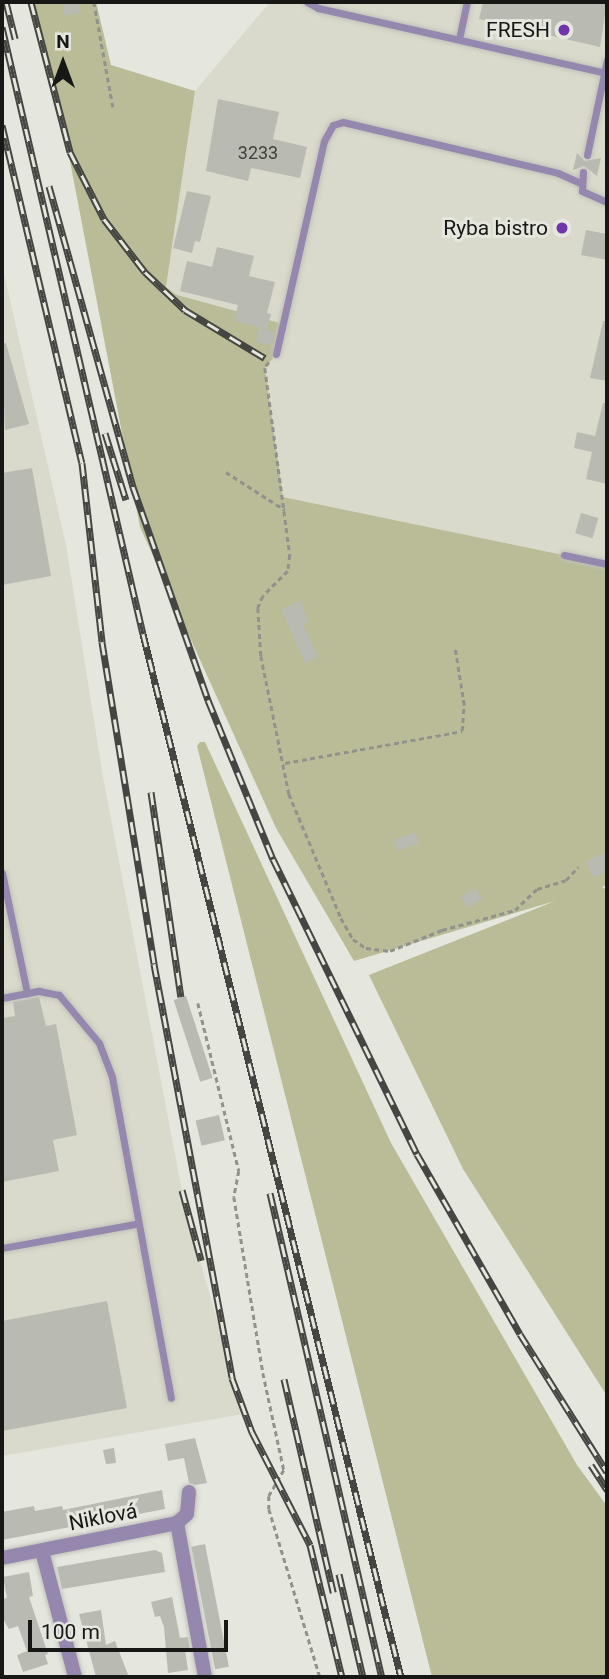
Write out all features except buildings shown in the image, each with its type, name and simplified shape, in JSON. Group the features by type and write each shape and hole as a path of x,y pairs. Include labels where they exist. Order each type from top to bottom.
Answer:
{"street":[{"path":"189,1492 187,1514 177,1523 205,1677"},
{"name":"Niklová","path":"2,1558 177,1523"},
{"path":"42,1551 75,1677"}],"lane":[{"path":"307,2 318,8 606,72"},
{"path":"459,39 467,2"},
{"path":"587,155 607,60"},
{"path":"276,354 324,141 333,125 343,121 558,173 580,183"},
{"path":"583,173 580,183 582,191 592,198 607,202"},
{"path":"564,555 607,564"},
{"path":"2,873 26,993"},
{"path":"2,998 26,993 59,995 99,1043 112,1077 136,1224 171,1398"},
{"path":"2,1248 136,1224"}],"path":[{"path":"94,2 113,107"},
{"path":"276,354 265,368 285,510 288,572 263,596 258,608 264,669 285,763 289,794 341,918 353,939 366,948 390,951 442,930 515,910 537,889 566,880 579,867"},
{"path":"226,472 285,510"},
{"path":"285,763 462,732 464,705 455,649"},
{"path":"198,1003 239,1171 234,1197 284,1470 269,1496 269,1509 320,1677"}],"shaded area":[{"path":"270,2 607,2 607,564 283,497 265,368 276,354 166,288 195,91"},
{"path":"2,265 66,545 103,777 186,1212 244,1414 2,1456"}],"green space":[{"path":"31,2 96,2 111,65 195,91 166,287 177,295 283,324 276,354 265,368 283,497 607,564 607,885 602,887 607,890 607,1396 463,1169 369,975 555,901 354,961 276,828 140,527 65,135"},
{"path":"200,742 205,742 391,1143 577,1465 607,1506 607,1677 432,1677 197,746"}],"railway":[{"path":"6,2 15,39"},
{"path":"31,2 70,152 104,219 145,272 185,310 265,358"},
{"path":"2,27 143,634 401,1677"},
{"path":"2,125 82,463 102,642 154,964 232,1378 252,1432 310,1545 342,1677"},
{"path":"49,186 133,487 208,700 273,859 417,1154 520,1334 607,1472"},
{"path":"105,433 126,500"},
{"path":"151,792 181,997"},
{"path":"182,1190 201,1260"},
{"path":"270,1193 382,1677"},
{"path":"284,1379 333,1592"},
{"path":"591,1465 607,1490"},
{"path":"339,1574 363,1677"}],"place":[{"name":"FRESH","path":"564,30"},
{"name":"Ryba bistro","path":"562,228"}]}
